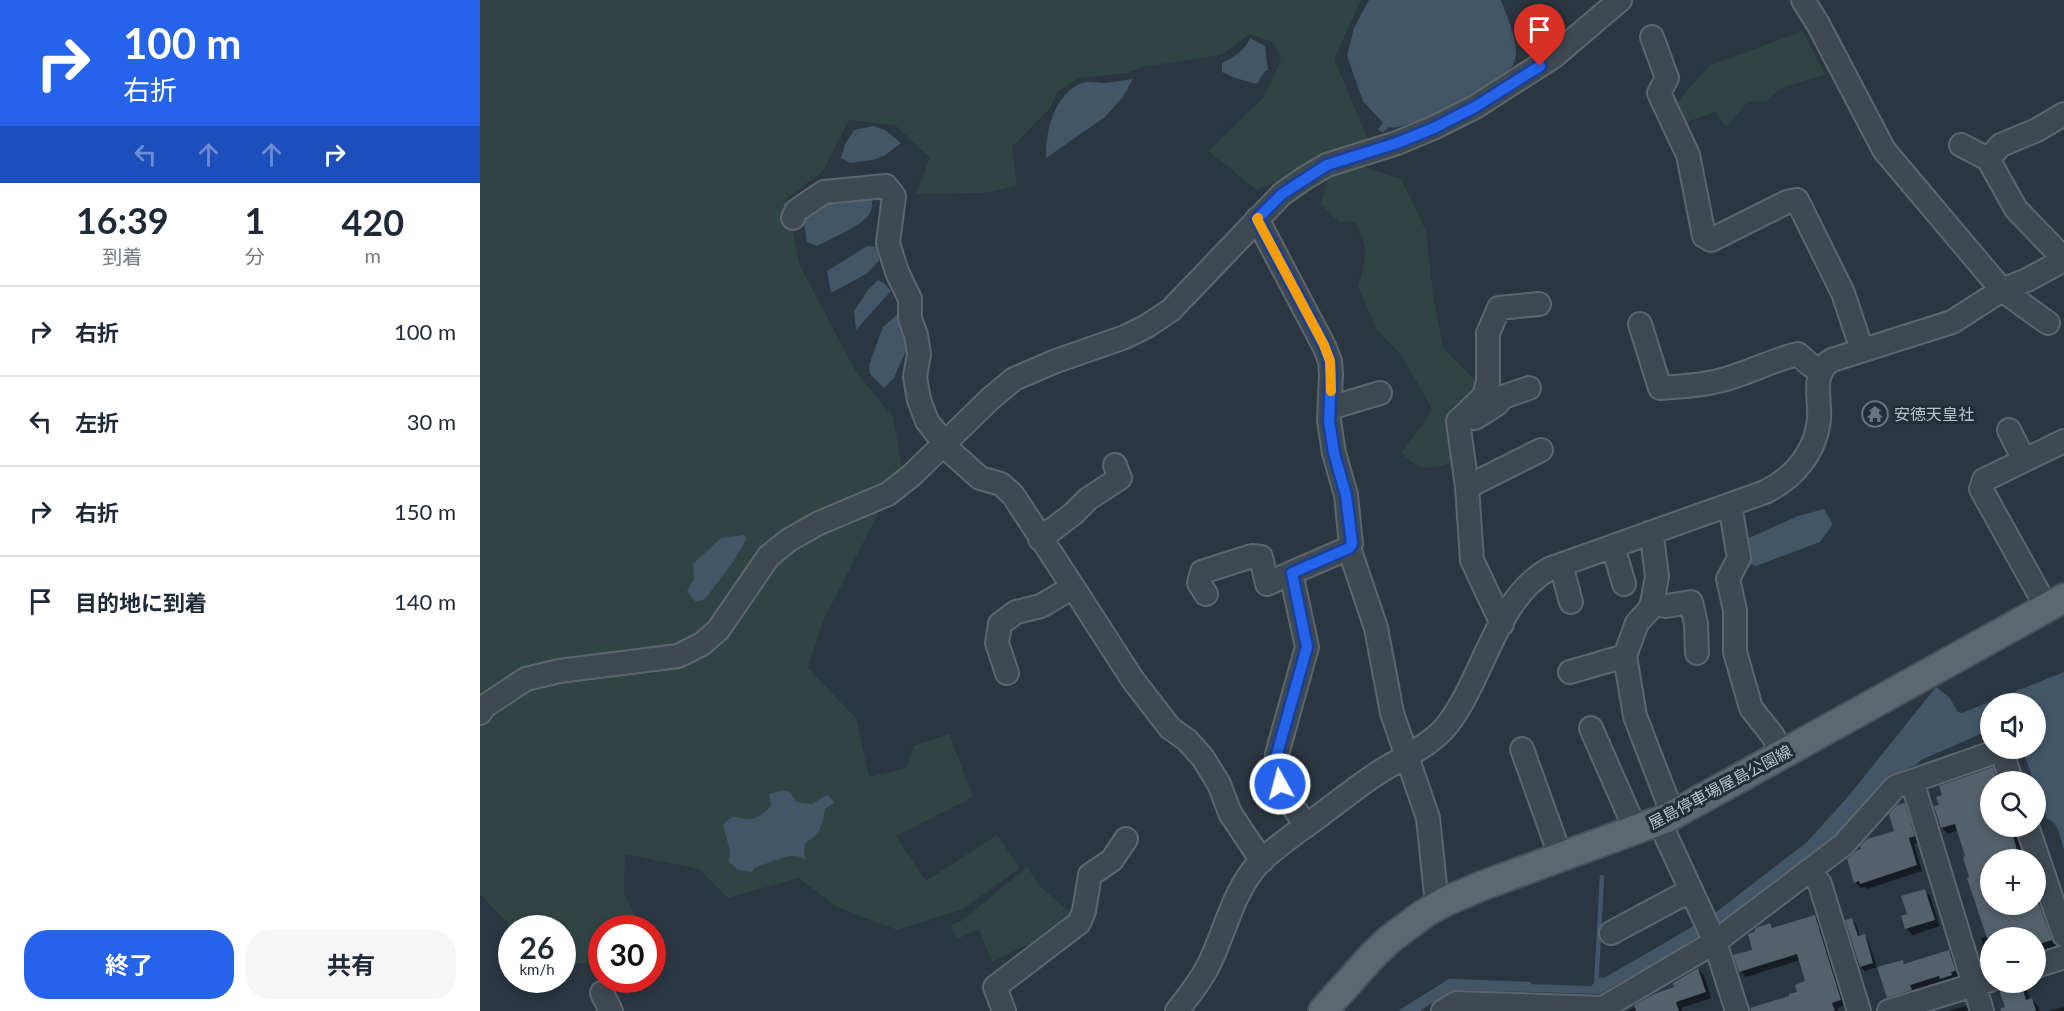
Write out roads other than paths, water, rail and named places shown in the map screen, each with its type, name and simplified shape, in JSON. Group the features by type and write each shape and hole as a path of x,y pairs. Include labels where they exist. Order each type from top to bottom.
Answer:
{"main road":[{"name":"屋島停車場屋島公園線","path":"1323,1011 1390,939 1407,925 1442,903 1464,892 1656,822 2059,602"}],"street":[{"path":"480,712 485,706 526,679 559,671 678,656 702,644 718,630 769,556 789,540 819,524 888,494 912,475 990,399 1014,379 1056,361 1125,337 1147,326 1171,309 1282,194 1327,165 1397,143 1434,128 1475,107 1553,57 1594,9 1620,0"},
{"path":"1803,0 1884,150 2002,290 2048,323"},
{"path":"1652,37 1667,78 1659,93 1688,155 1704,236 1711,240 1787,202 1797,200 1843,293 1862,351"},
{"path":"1988,159 2001,145 2037,130 2064,114"},
{"path":"1177,1011 1205,971 1242,887 1262,861 1374,775 1407,757 1431,740 1448,724 1513,602 1538,575 1561,564 1730,505 1777,486 1806,458 1817,433 1820,371 1824,364 1952,322 2002,290 2027,280 2064,259 2016,209 1988,159 1961,145"},
{"path":"793,218 796,211 824,192 886,186 894,196 888,243 897,272 910,299 910,319 920,354 915,376 919,400 927,421 951,452 980,478 1001,484 1013,495 1133,680 1170,728 1186,740 1203,758 1219,784 1230,813 1262,861"},
{"path":"1206,594 1199,583 1202,572 1252,556 1261,557 1267,584 1349,548 1352,544 1346,495 1334,453 1329,421 1330,361 1324,345 1257,219"},
{"path":"2027,280 2064,274"},
{"path":"1502,624 1472,560 1467,487 1458,421 1484,396 1488,382 1488,333 1499,308 1539,304"},
{"path":"1640,324 1660,388 1702,384 1734,377 1798,354 1820,371"},
{"path":"1459,429 1497,404 1503,397 1529,388"},
{"path":"1330,408 1380,393"},
{"path":"2009,430 2024,460"},
{"path":"2059,602 1981,489 1984,480 2064,441"},
{"path":"1467,487 1541,450"},
{"path":"1040,539 1073,514 1088,499 1120,478 1115,465"},
{"path":"1730,505 1739,558 1728,579 1736,610 1735,652 1751,708 1773,736 1783,754"},
{"path":"1649,533 1653,544 1657,577 1652,603 1637,623 1625,656 1656,822"},
{"path":"1613,546 1624,584"},
{"path":"1349,548 1376,628 1392,713 1428,818 1436,895 1442,903"},
{"path":"1561,564 1572,602"},
{"path":"1292,573 1307,647 1277,754 1277,772 1286,797 1306,826"},
{"path":"1007,673 997,643 1000,624 1016,612 1041,606 1073,587"},
{"path":"1652,603 1666,606 1691,602 1696,624 1697,653"},
{"path":"1570,672 1625,656"},
{"path":"1591,728 1656,822 1713,937 1737,1011"},
{"path":"1522,749 1561,858"},
{"path":"1443,1011 1456,1003 1603,1008 1713,937 1810,870 1850,838 1895,787 2001,750 2008,771"},
{"path":"1912,781 1980,977"},
{"path":"2031,837 2064,934"},
{"path":"1004,1011 995,987 1079,923 1084,911 1090,875 1112,860 1126,839"},
{"path":"1810,870 1820,884 1859,1011"},
{"path":"1611,933 1633,912 1691,890"},
{"path":"2046,963 2064,957"},
{"path":"1889,1011 1980,984"},
{"path":"1982,993 1982,1011"}],"water":[{"path":"1369,0 1501,0 1515,40 1514,63 1494,82 1476,93 1415,122 1399,127 1388,127 1383,133 1378,129 1383,123 1363,101 1347,56 1354,28"},
{"path":"1250,38 1265,46 1268,70 1264,72 1257,84 1222,72 1222,63 1242,50"},
{"path":"1133,79 1123,97 1105,117 1046,158 1050,125 1058,104 1065,95 1085,82 1105,83"},
{"path":"873,126 885,130 901,143 884,156 872,160 850,163 841,158 845,144 854,130"},
{"path":"872,194 871,211 861,223 817,246 807,242 803,217 828,197"},
{"path":"867,246 877,247 879,261 866,274 831,293 827,271"},
{"path":"878,280 891,291 856,330 854,311"},
{"path":"901,311 908,346 894,378 884,388 870,374 869,365 883,327"},
{"path":"1824,509 1832,523 1820,542 1756,566 1745,562 1742,541 1798,516"},
{"path":"744,535 747,538 733,562 705,599 696,602 687,591 694,579 693,564 721,538"},
{"path":"2064,672 2064,849 2057,827 2046,816 2046,771 2030,771 2026,759 2046,759 2046,693 2012,693"},
{"path":"1936,687 1949,697 1958,712 1962,713 1980,706 1980,734 1894,774 1832,841 1718,927 1600,994 1458,990 1449,992 1420,1011 1404,1011 1448,984 1460,982 1591,986 1601,977 1604,978 1711,916 1807,842 1846,799"},
{"path":"782,790 790,792 797,802 812,804 827,795 835,802 825,809 818,833 805,843 804,855 807,860 787,856 754,868 752,872 738,870 729,862 730,851 723,825 733,817 753,819 759,816 771,806 769,794"}],"waterway":[{"path":"1596,987 1602,877"},
{"path":"1402,1011 1450,981 1529,984"}],"place":[{"name":"安徳天皇社","path":"1875,414"}]}
